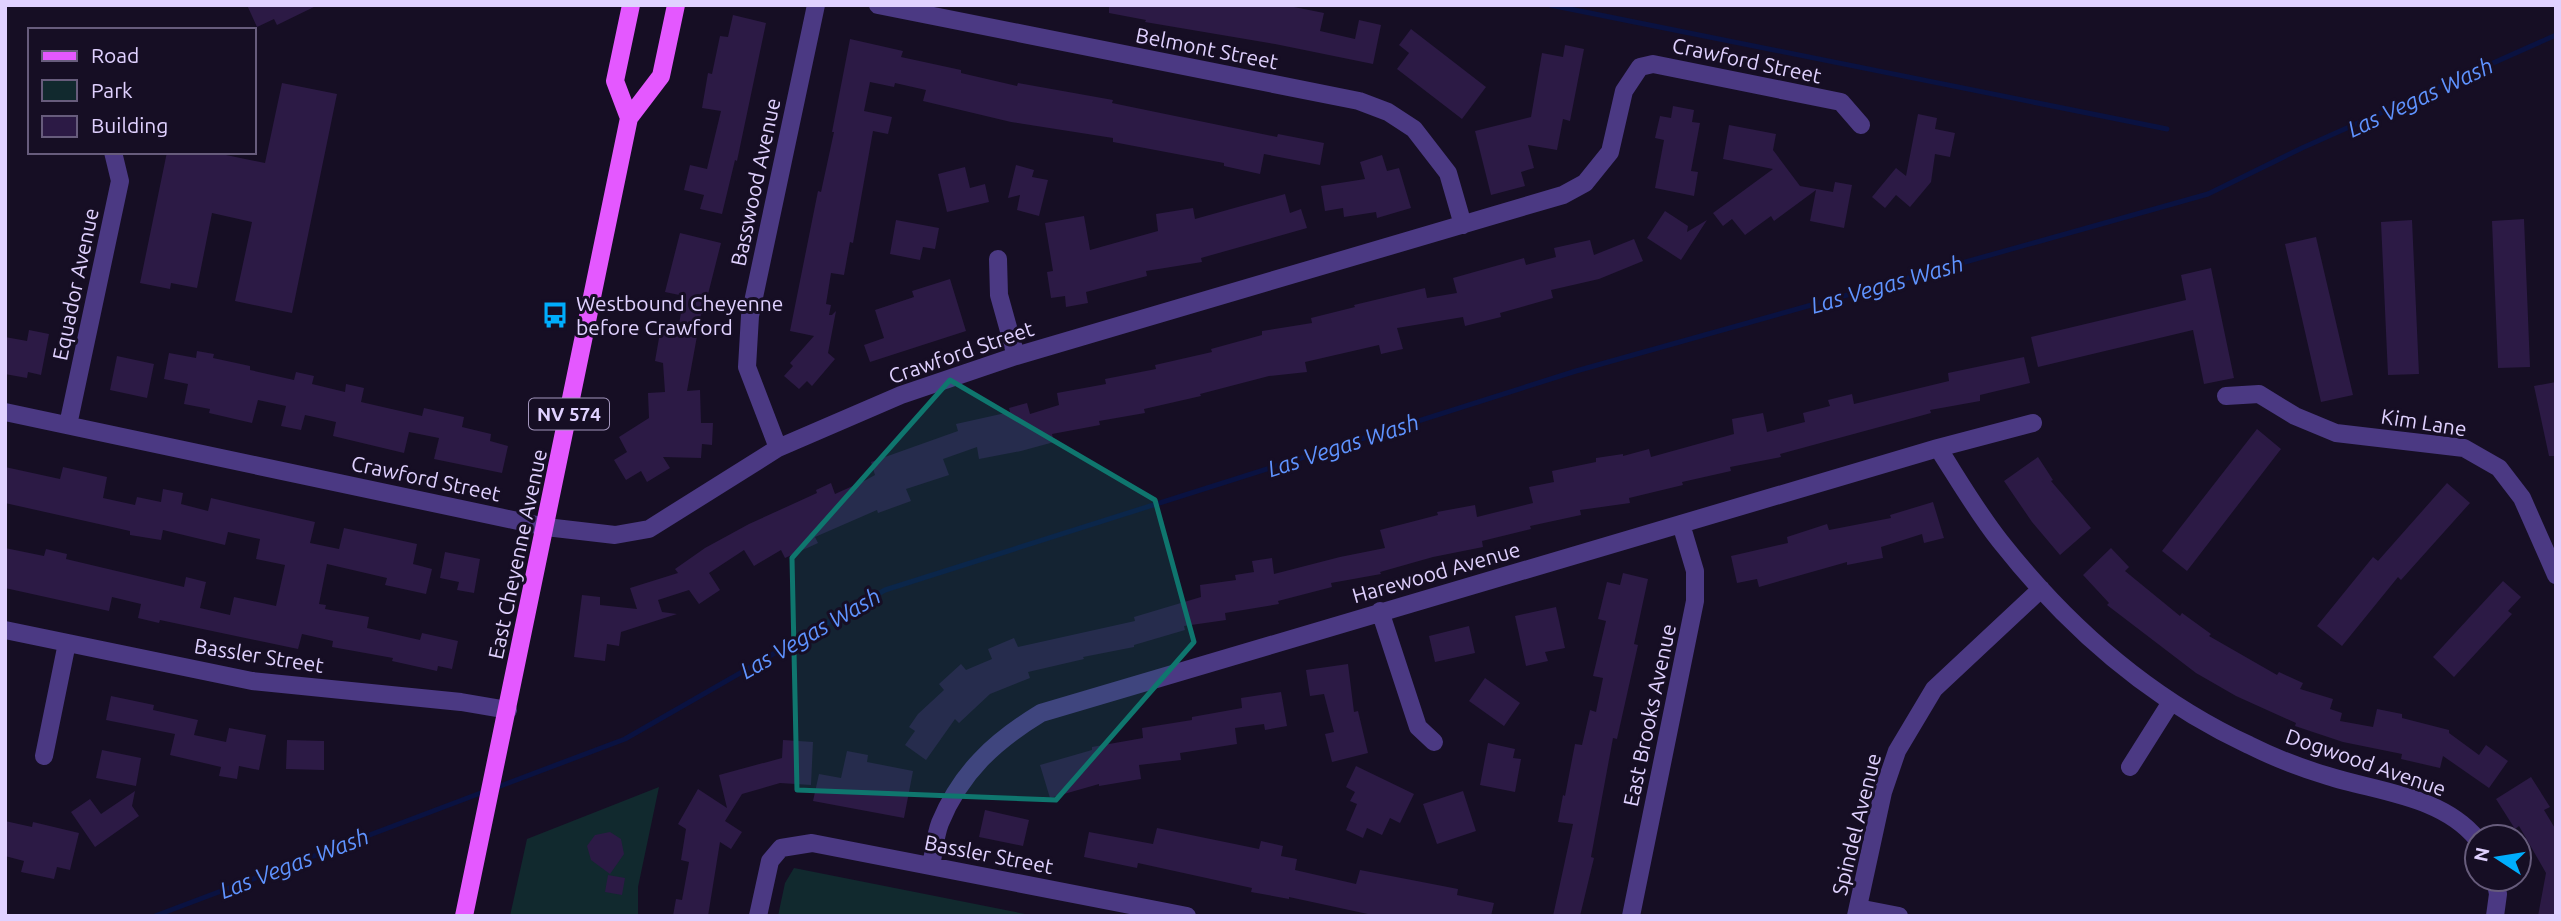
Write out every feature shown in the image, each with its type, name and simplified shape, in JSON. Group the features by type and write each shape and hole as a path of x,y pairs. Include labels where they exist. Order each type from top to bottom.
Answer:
{"main road":[{"path":"629,118 615,81 631,5"},
{"name":"East Cheyenne Avenue","path":"464,916 629,118 661,76 676,5"}],"street":[{"name":"Basswood Avenue","path":"778,448 747,368 750,316 816,5"},
{"name":"Belmont Street","path":"878,5 1359,101 1388,112 1414,129 1448,173 1463,225"},
{"name":"Crawford Street","path":"5,412 546,527 615,535 649,529 778,448 901,395 1016,356 1563,195 1585,183 1610,152 1624,91 1640,67 1653,64 1842,102 1861,125"},
{"name":"Equador Avenue","path":"68,425 120,181 113,154"},
{"path":"998,259 999,295 1016,356"},
{"name":"Kim Lane","path":"2226,396 2259,394 2295,416 2336,433 2464,448 2499,468 2522,498 2556,575"},
{"name":"Harewood Avenue","path":"931,866 939,825 966,774 1007,734 1041,713 1380,611 1938,448 2033,423"},
{"name":"Dogwood Avenue","path":"1938,448 1999,539 2040,589 2101,648 2171,702 2248,745 2325,776 2426,804 2453,817 2463,826"},
{"name":"East Brooks Avenue","path":"1631,916 1695,601 1695,571 1681,524"},
{"name":"Spindel Avenue","path":"1857,912 1883,792 1897,751 1934,689 2040,589"},
{"path":"1380,611 1418,727 1434,743"},
{"name":"Bassler Street","path":"5,630 252,681 461,702 508,710"},
{"path":"44,756 67,643"},
{"path":"2130,766 2171,702"},
{"name":"Bassler Street","path":"758,916 770,861 781,848 812,843 1187,916"},
{"path":"2494,916 2498,893"},
{"path":"1857,912 1899,916"}],"highlighted area":[{"path":"950,380 1155,500 1194,642 1056,800 797,790 792,558"}],"green space":[{"path":"659,787 638,887 638,916 510,916 527,839"},
{"path":"794,868 1035,916 778,916 785,883"}],"building":[{"path":"247,5 318,5 277,25 274,19 257,27"},
{"path":"1109,5 1284,5 1324,13 1320,31 1355,39 1359,20 1381,25 1373,64 1145,22 1146,20 1109,13"},
{"path":"733,15 766,23 737,161 735,160 722,214 700,209 704,195 684,190 690,165 707,169 721,111 702,108 708,73 712,74 720,36 728,37"},
{"path":"1411,29 1486,87 1462,119 1397,69 1409,53 1399,45"},
{"path":"850,39 903,51 901,57 1017,86 1018,83 1113,100 1112,103 1277,137 1278,134 1324,143 1320,165 1264,154 1260,174 1224,166 1224,163 1113,142 1113,138 1011,122 923,101 926,90 895,83 894,87 870,82 864,111 892,117 888,134 873,131 853,243 850,242 844,275 831,273 826,304 831,305 829,315 836,311 828,353 835,359 812,386 807,381 799,389 784,376 793,366 790,363 814,336 790,331 818,191 821,192 834,132"},
{"path":"1565,45 1584,49 1570,121 1563,119 1557,150 1528,145 1534,168 1521,172 1525,186 1491,195 1475,131 1531,117 1542,53 1563,57"},
{"path":"282,83 337,94 292,313 235,301 252,222 212,213 197,288 171,283 170,289 140,283 167,154 226,154 265,163"},
{"path":"1673,106 1694,110 1692,122 1700,123 1691,171 1698,172 1694,196 1655,188 1664,140 1655,138 1660,116 1671,118"},
{"path":"1918,114 1937,118 1935,129 1955,133 1950,157 1935,154 1931,182 1910,207 1896,195 1885,208 1872,197 1896,168 1906,176"},
{"path":"1729,125 1776,134 1773,150 1800,186 1833,192 1835,182 1852,185 1844,228 1810,221 1816,190 1774,221 1771,216 1745,235 1732,219 1723,226 1713,213 1773,169 1723,159"},
{"path":"1382,155 1387,171 1399,168 1411,208 1377,218 1376,212 1344,217 1343,208 1325,211 1321,186 1365,179 1360,162"},
{"path":"1016,165 1034,170 1032,177 1048,180 1039,216 1017,210 1020,195 1008,198"},
{"path":"965,167 970,188 985,184 989,202 947,212 938,174"},
{"path":"1285,194 1290,213 1301,209 1307,228 1201,258 1202,262 1146,271 1147,276 1086,292 1088,303 1066,307 1065,296 1051,298 1047,272 1053,271 1045,223 1084,216 1090,250 1158,231 1156,214 1193,208 1195,219"},
{"path":"1665,211 1688,226 1687,232 1707,220 1681,260 1647,238"},
{"path":"2524,219 2530,367 2498,368 2492,221"},
{"path":"896,220 939,228 935,249 923,247 920,260 890,254"},
{"path":"2412,220 2419,374 2388,375 2381,222"},
{"path":"680,233 721,243 701,314 687,391 700,390 701,423 713,423 712,445 702,444 701,458 663,457 670,468 647,482 641,471 626,480 614,460 627,452 619,437 649,418 648,393 665,392 663,363 655,361 662,321 679,324 684,296 665,292"},
{"path":"2316,237 2353,395 2321,402 2285,244"},
{"path":"1634,239 1643,261 1599,279 1551,290 1553,298 1500,313 1501,317 1465,326 1463,317 1397,328 1403,349 1381,354 1379,345 1305,362 1307,372 1269,376 1144,409 1145,413 1099,421 1100,425 1052,434 1054,442 1021,451 979,459 977,447 943,459 949,475 906,489 911,501 878,513 877,510 815,537 818,543 785,558 781,550 754,566 744,550 709,573 720,590 699,604 689,590 658,600 662,612 677,614 621,632 619,646 607,644 605,661 574,657 582,595 600,597 600,605 637,609 630,588 678,573 675,569 705,548 749,524 817,493 816,490 831,483 835,494 866,480 875,475 871,462 958,431 956,424 1010,412 1009,408 1027,403 1030,414 1059,405 1057,393 1106,384 1105,379 1156,369 1155,365 1212,352 1211,349 1262,335 1262,331 1312,323 1311,318 1355,307 1354,305 1425,288 1427,298 1457,293 1453,278 1524,258 1526,265 1556,257 1554,248 1590,240 1594,255"},
{"path":"2211,268 2234,378 2204,384 2193,330 2038,367 2031,337 2186,300 2181,275"},
{"path":"950,279 966,331 870,362 864,345 884,338 875,310 914,297 912,291"},
{"path":"29,330 49,334 41,375 28,372 27,378 5,374 5,337 27,341"},
{"path":"197,351 214,354 213,358 250,366 250,370 294,380 296,372 314,376 312,384 345,392 346,384 364,388 361,402 422,416 424,408 464,417 462,427 491,434 490,441 508,446 502,473 434,459 439,438 409,432 404,453 333,436 336,422 305,415 301,430 281,426 286,406 258,400 252,423 209,413 210,409 184,404 188,384 164,379 169,353 196,358"},
{"path":"117,356 154,364 147,398 110,390"},
{"path":"2024,357 2030,383 1980,395 1980,401 1930,410 1931,413 1780,454 1781,457 1730,467 1731,471 1629,498 1630,503 1580,510 1581,515 1530,526 1531,529 1482,541 1483,547 1433,557 1380,572 1381,574 1331,583 1332,587 1278,601 1279,604 1225,613 1226,620 1184,626 1185,630 1134,647 1028,672 1030,678 990,694 959,723 955,719 926,760 905,745 915,731 909,727 918,714 944,690 939,684 961,664 966,670 992,659 988,649 1014,638 1018,647 1135,621 1134,617 1201,597 1200,585 1236,580 1235,575 1254,572 1252,561 1272,558 1274,574 1385,548 1380,530 1438,515 1437,512 1475,505 1477,517 1533,503 1529,487 1554,482 1552,471 1596,462 1596,458 1623,456 1649,449 1651,457 1734,434 1732,419 1763,413 1767,432 1805,422 1803,413 1830,406 1828,400 1852,394 1854,404 1949,381 1948,373"},
{"path":"2556,382 2556,456 2549,456 2534,386"},
{"path":"2257,429 2281,449 2187,571 2162,551"},
{"path":"2038,457 2053,480 2051,481 2091,528 2060,555 2032,522 2004,481"},
{"path":"5,467 60,479 63,467 107,477 103,498 135,505 137,497 161,502 163,489 183,493 181,504 208,511 211,498 315,522 310,543 339,549 344,528 417,544 413,564 432,569 426,594 385,585 387,578 327,564 319,604 326,605 325,609 369,617 367,628 420,640 422,633 458,641 452,669 438,666 437,671 392,661 393,658 332,647 333,641 302,634 298,649 160,620 159,623 138,618 141,604 112,597 109,611 5,588 5,548 44,556 46,549 67,554 66,559 184,587 186,577 206,582 200,608 230,615 234,597 276,606 285,565 256,559 260,539 228,532 225,545 163,530 161,540 130,535 130,531 5,503"},
{"path":"2447,483 2470,503 2401,580 2398,577 2342,646 2317,626 2373,557 2378,561"},
{"path":"1933,502 1944,538 1924,543 1922,534 1881,547 1883,558 1847,565 1847,562 1759,587 1757,579 1737,583 1731,556 1788,543 1787,537 1827,524 1829,530 1891,518 1890,515"},
{"path":"2111,548 2129,567 2125,571 2180,616 2182,613 2211,634 2209,636 2277,675 2279,672 2303,683 2300,689 2333,699 2330,709 2342,713 2340,721 2373,727 2377,709 2402,714 2402,718 2449,730 2449,733 2479,755 2486,745 2508,761 2489,788 2443,756 2440,768 2401,759 2402,754 2343,742 2295,726 2296,723 2236,696 2196,673 2107,605 2109,603 2083,575"},
{"path":"445,552 480,559 474,593 457,590 459,582 440,578"},
{"path":"1623,573 1648,579 1634,644 1638,645 1617,739 1613,738 1591,857 1594,858 1580,916 1553,916 1573,824 1558,822 1563,795 1565,796 1575,744 1582,745 1590,710 1596,712 1603,678 1593,676 1606,621 1598,619 1607,582 1620,585"},
{"path":"2503,581 2521,597 2508,611 2512,614 2454,677 2433,657"},
{"path":"1556,607 1565,648 1545,652 1548,661 1526,666 1515,616"},
{"path":"1469,626 1475,653 1435,662 1429,636"},
{"path":"1348,664 1354,712 1358,711 1368,753 1332,762 1325,734 1334,732 1324,694 1310,696 1306,670"},
{"path":"1485,678 1520,703 1504,726 1469,701"},
{"path":"1281,692 1287,726 1265,730 1264,724 1235,728 1237,744 1180,753 1181,760 1139,765 1141,779 1099,784 1050,798 1040,765 1092,750 1092,747 1143,738 1142,728 1242,708 1241,698"},
{"path":"111,696 154,705 153,710 198,720 194,735 226,742 229,728 266,735 259,770 239,766 237,779 219,776 221,767 170,755 175,734 106,720"},
{"path":"287,740 324,741 324,770 286,769"},
{"path":"783,740 813,742 811,785 780,783 742,794 725,821 742,832 731,849 720,842 708,916 673,916 676,899 682,900 689,862 681,860 686,829 678,824 698,789 727,808 719,775 782,758"},
{"path":"1488,743 1515,749 1513,758 1521,759 1515,792 1480,785"},
{"path":"102,750 141,758 136,786 96,778"},
{"path":"847,751 868,755 867,762 913,771 904,818 813,801 819,774 841,778"},
{"path":"1356,766 1414,794 1400,823 1390,818 1382,835 1367,828 1363,838 1346,830 1357,804 1350,801 1355,792 1346,787"},
{"path":"2531,777 2550,807 2544,810 2556,830 2556,916 2538,916 2546,873 2533,850 2533,823 2511,823 2496,799"},
{"path":"135,791 132,806 139,816 95,847 71,812 90,799 101,814"},
{"path":"1463,791 1476,831 1437,844 1423,804"},
{"path":"985,810 1029,820 1023,846 979,837"},
{"path":"5,821 32,827 33,822 79,833 70,870 57,867 54,879 21,872 24,861 5,856"},
{"path":"1157,828 1259,849 1261,841 1283,846 1281,856 1297,859 1295,870 1356,884 1360,870 1458,889 1457,895 1494,903 1491,916 1377,916 1289,897 1251,892 1252,888 1138,863 1137,868 1084,857 1089,832 1153,844"},
{"path":"610,832 621,839 624,854 610,874 591,860 587,846 595,835"},
{"path":"608,875 625,878 622,895 605,892"}],"waterway":[{"name":"Las Vegas Wash","path":"1550,5 2167,129"},
{"name":"Las Vegas Wash","path":"495,788 625,739 885,590 1576,371 2208,194 2302,148 2556,35"},
{"name":"Las Vegas Wash","path":"155,916 486,791"}],"place":[{"name":"Westbound Cheyenne before Crawford","path":"555,315"}]}
